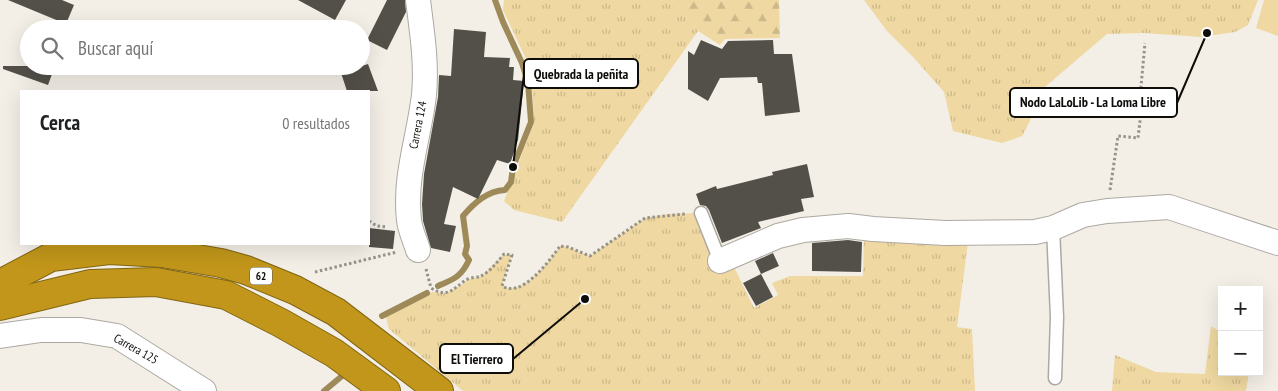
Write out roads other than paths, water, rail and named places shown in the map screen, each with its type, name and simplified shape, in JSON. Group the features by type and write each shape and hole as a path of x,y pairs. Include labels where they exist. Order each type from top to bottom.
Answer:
{"highway":[{"name":"62","path":"0,284 50,257 109,250 162,253 220,263 246,270 287,287 336,312 439,391"},
{"path":"0,306 90,284 156,282 226,295 334,353 386,391"}],"street":[{"name":"Carrera 124","path":"410,250 405,227 410,171 424,96 426,68 418,0"},
{"path":"720,261 778,236 803,230 838,226 944,233 1035,232 1053,228 1083,215 1107,211 1169,207 1278,243"},
{"name":"Carrera 125","path":"0,336 41,330 81,330 117,336 204,391"}],"lane":[{"path":"701,213 720,261"},
{"path":"1053,228 1058,333 1055,378"}],"waterway":[{"path":"438,286 456,277 466,266 469,260 465,254 467,246 463,216 481,198 505,190 511,182 513,167 531,122 528,82 522,63 495,0"},
{"path":"382,316 427,293"},
{"path":"324,391 342,376"}],"place":[{"name":"Nodo LaLoLib - La Loma Libre","path":"1207,33"},
{"name":"Quebrada la peñita","path":"513,167"},
{"name":"El Tierrero","path":"585,299"}]}
